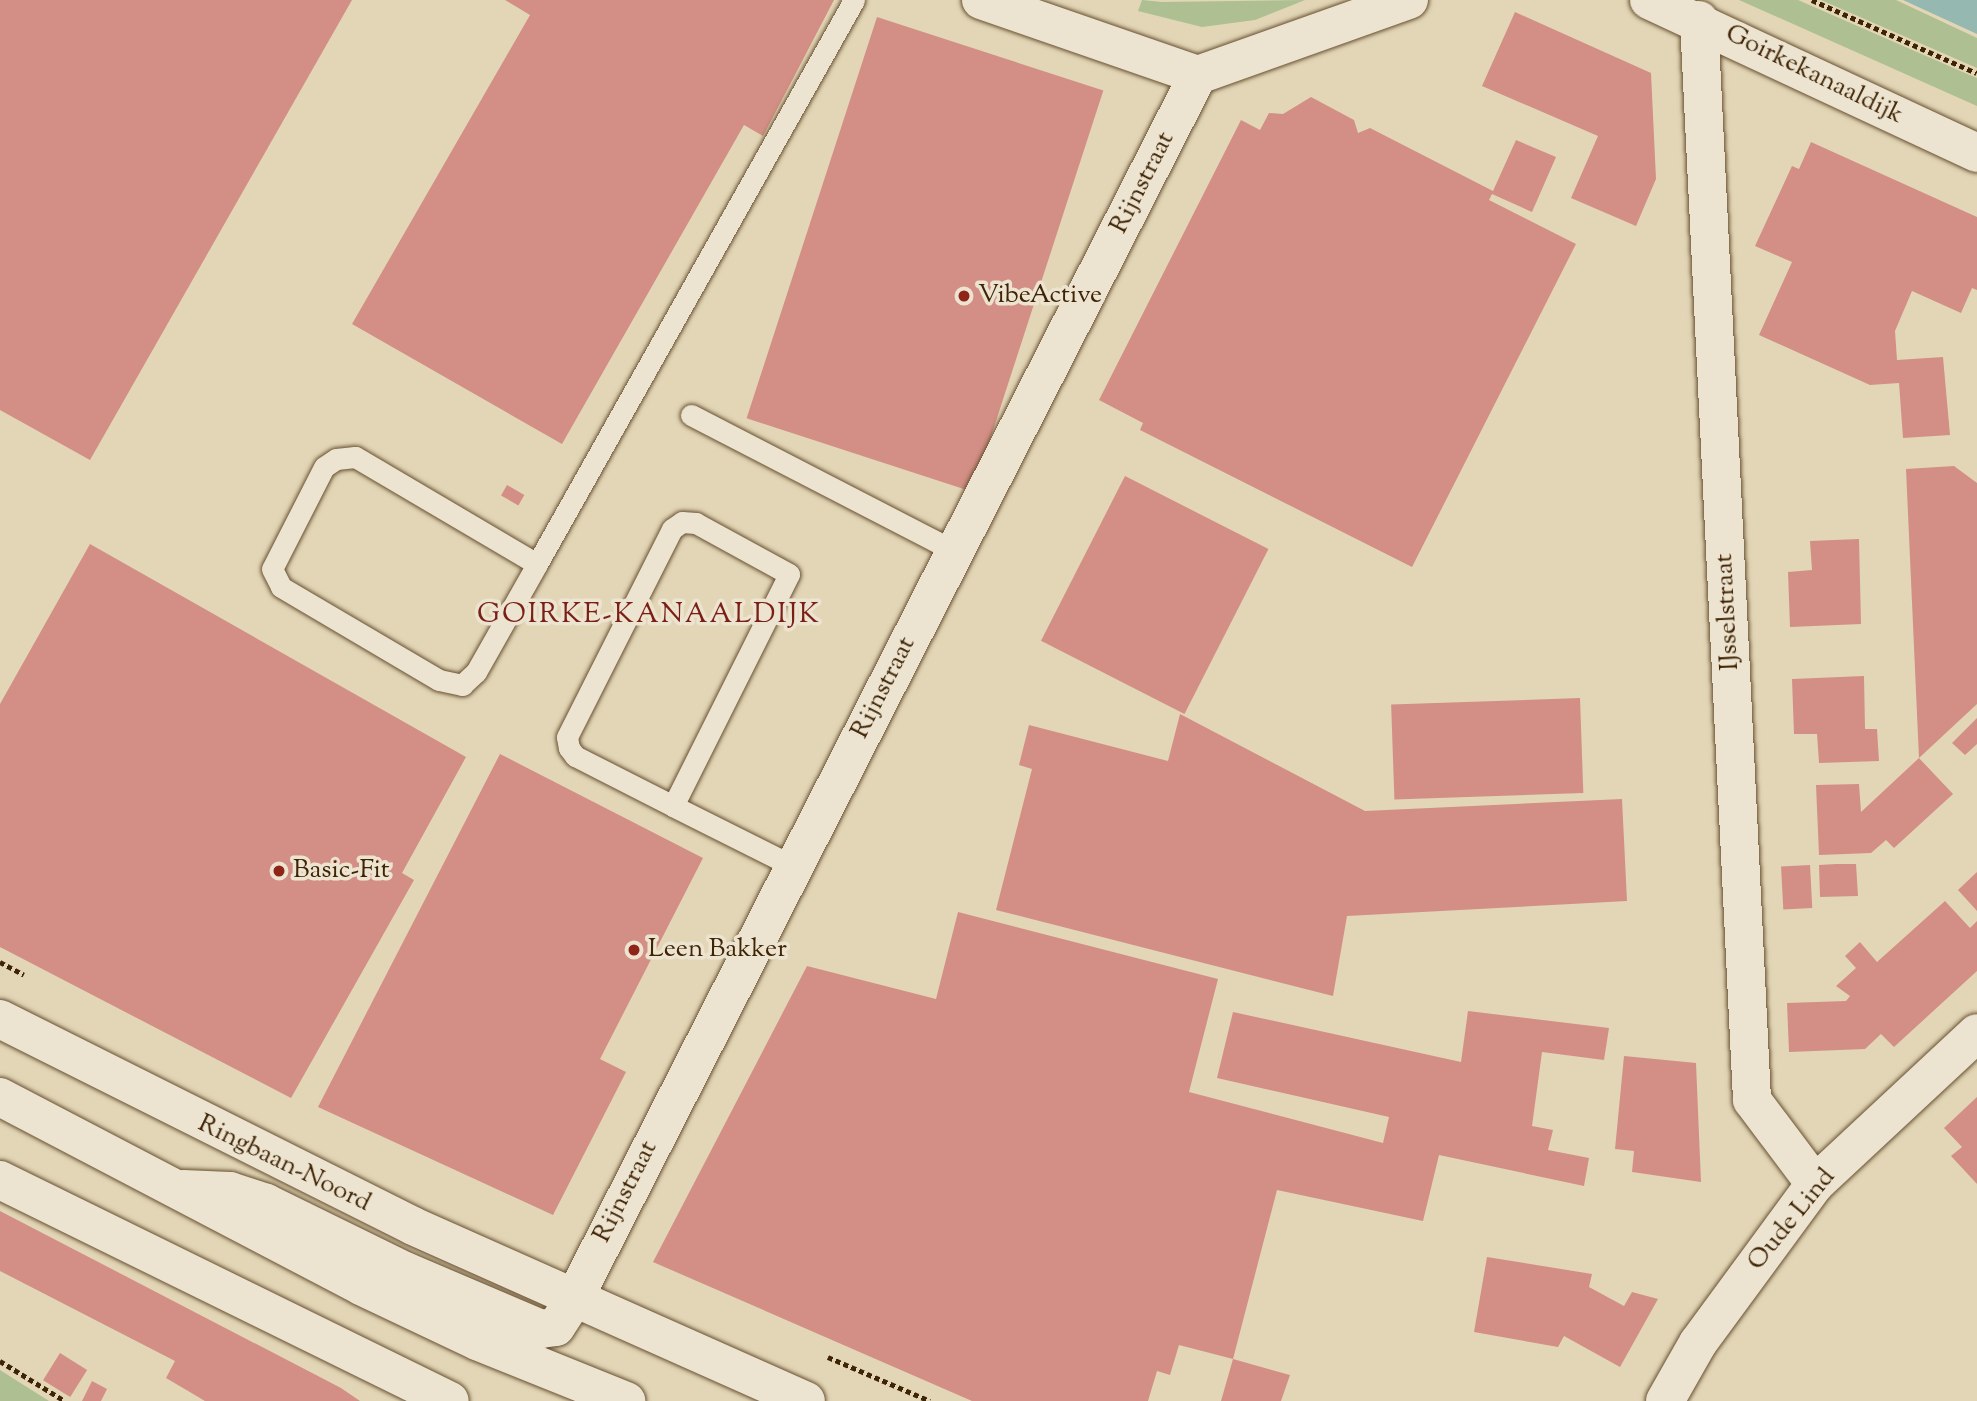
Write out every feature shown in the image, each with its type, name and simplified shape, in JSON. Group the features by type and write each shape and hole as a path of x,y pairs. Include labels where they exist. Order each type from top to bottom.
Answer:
{"street":[{"path":"981,0 1198,75 1409,0"},
{"name":"Goirkekanaaldijk","path":"1649,0 1699,20 1977,153"},
{"name":"IJsselstraat","path":"1699,20 1752,1100 1815,1184"},
{"name":"Rijnstraat","path":"573,1301 594,1254 1198,75"},
{"name":"Ringbaan-Noord","path":"0,1018 226,1137 573,1301 806,1401"},
{"name":"Oude Lind","path":"1665,1401 1699,1343 1815,1184 1977,1033"},
{"name":"Ringbaan-Noord","path":"0,1097 164,1187 477,1341 626,1401"},
{"path":"0,1180 450,1401"},
{"name":"Ringbaan-Noord","path":"164,1187 230,1191 266,1203 405,1271 541,1329 556,1327 573,1301"}],"lane":[{"path":"537,564 355,457 336,459 324,467 272,569 281,587 439,680 462,685 476,673 854,0"},
{"path":"691,415 954,551"},
{"path":"673,806 789,574 696,523 682,522 672,529 567,737 575,756 673,806 793,866"}],"path":[{"path":"1812,0 1977,73"},
{"path":"0,1360 65,1401"}],"green space":[{"path":"1142,0 1305,0 1255,20 1202,27 1138,11"},
{"path":"1739,0 1798,0 1977,78 1977,106"},
{"path":"1821,0 1896,0 1977,38 1977,68"},
{"path":"0,1370 49,1401 0,1401"}],"water":[{"path":"1903,0 1977,0 1977,34"}],"building":[{"path":"0,0 352,0 90,460 0,410"},
{"path":"505,0 834,0 763,136 744,125 562,444 352,324 530,15"},
{"path":"1515,12 1651,73 1656,179 1636,226 1571,198 1598,136 1482,86"},
{"path":"877,17 1103,91 973,492 747,418"},
{"path":"1311,97 1354,120 1358,133 1370,128 1493,191 1516,140 1556,157 1532,212 1492,194 1489,200 1576,244 1412,567 1140,430 1143,423 1099,400 1241,120 1260,130 1269,113 1283,114"},
{"path":"1811,142 1977,217 1977,290 1972,288 1961,313 1912,291 1895,331 1897,360 1943,357 1950,435 1903,438 1899,383 1870,385 1759,335 1792,262 1755,246 1792,166 1799,169"},
{"path":"1954,466 1977,483 1977,704 1919,758 1906,469"},
{"path":"1125,476 1268,549 1184,714 1041,641"},
{"path":"507,485 524,495 518,505 501,495"},
{"path":"1859,539 1861,624 1790,627 1788,572 1812,570 1810,541"},
{"path":"90,544 466,757 402,873 414,880 291,1098 0,947 0,704"},
{"path":"1864,676 1865,729 1877,729 1879,761 1819,763 1817,734 1794,734 1792,679"},
{"path":"1580,698 1583,793 1394,800 1391,705"},
{"path":"1180,714 1365,811 1622,799 1627,901 1347,916 1333,996 996,910 1032,769 1019,765 1029,725 1168,761"},
{"path":"1977,718 1977,744 1965,755 1952,743"},
{"path":"500,754 703,858 600,1059 626,1072 553,1215 318,1107"},
{"path":"1919,758 1953,794 1894,848 1886,840 1871,853 1819,855 1816,785 1859,784 1861,812"},
{"path":"1856,864 1858,896 1820,897 1819,865"},
{"path":"1810,865 1812,908 1783,909 1781,867"},
{"path":"1977,872 1977,911 1958,890"},
{"path":"1945,901 1970,928 1977,921 1977,971 1894,1047 1881,1034 1865,1049 1789,1052 1787,1003 1846,1001 1850,996 1836,986 1856,968 1845,956 1860,942 1877,962"},
{"path":"958,912 1218,979 1189,1092 1383,1143 1389,1117 1217,1078 1233,1012 1461,1062 1468,1011 1609,1028 1604,1060 1542,1052 1532,1126 1553,1130 1548,1150 1589,1158 1584,1186 1439,1155 1423,1221 1277,1190 1233,1359 1179,1345 1170,1375 1157,1371 1148,1401 972,1401 653,1262 807,966 936,999"},
{"path":"1624,1056 1696,1063 1701,1182 1632,1172 1634,1151 1615,1149"},
{"path":"1977,1097 1977,1184 1951,1156 1962,1147 1944,1128"},
{"path":"0,1211 341,1388 360,1401 205,1401 166,1378 175,1361 0,1271"},
{"path":"1487,1257 1592,1274 1589,1287 1624,1306 1632,1292 1658,1299 1620,1367 1564,1336 1558,1347 1474,1332"},
{"path":"60,1353 87,1370 70,1397 43,1380"},
{"path":"1233,1359 1290,1375 1281,1401 1221,1401"},
{"path":"92,1381 107,1389 101,1401 82,1401"}],"place":[{"name":"VibeActive","path":"964,296"},
{"name":"Basic-Fit","path":"279,871"},
{"name":"Leen Bakker","path":"634,950"}],"district":[{"name":"GOIRKE-KANAALDIJK","path":"649,615"}]}
